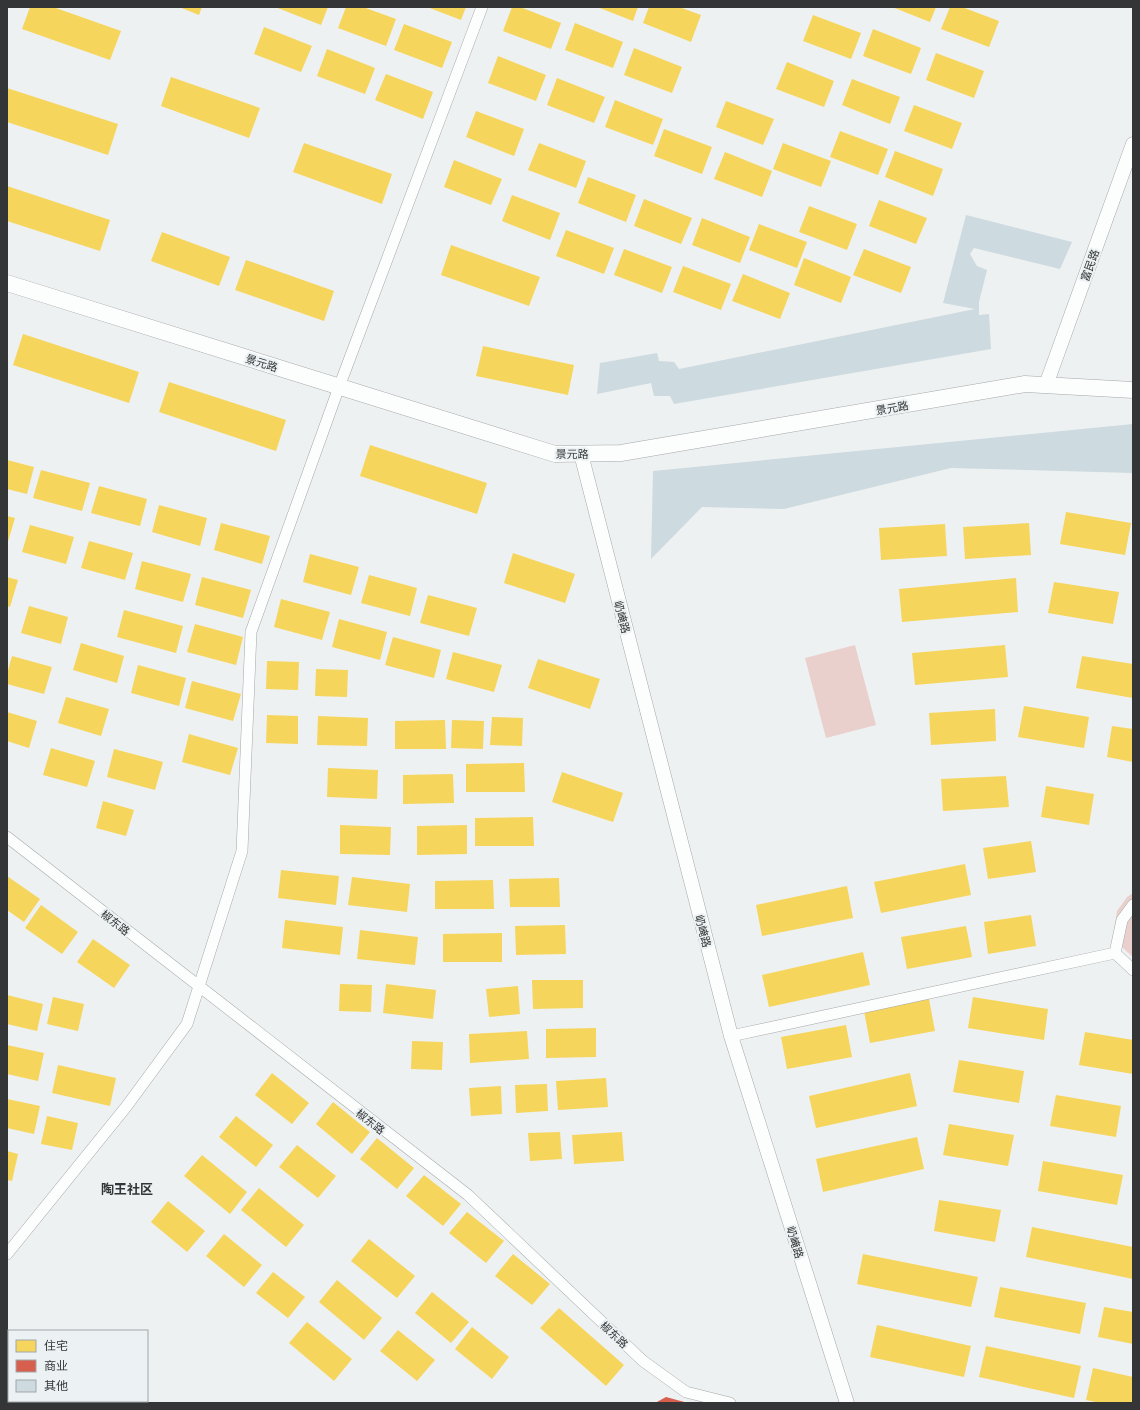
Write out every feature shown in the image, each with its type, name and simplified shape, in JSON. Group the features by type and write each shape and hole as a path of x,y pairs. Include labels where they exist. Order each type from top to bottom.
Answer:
{"main road":[{"name":"景元路","path":"7,283 555,454 621,453 1025,384 1133,390"}],"street":[{"path":"7,1254 126,1107 188,1024 242,851 251,632 339,387 482,7"},
{"name":"富民路","path":"1046,386 1133,144"},
{"name":"屷崦路","path":"581,454 731,1036 844,1402"},
{"name":"椒东路","path":"7,837 468,1195 643,1361 686,1392 730,1403"},
{"path":"1115,953 1122,920 1133,905"},
{"path":"731,1036 1115,953"},
{"path":"1115,953 1133,970"}],"shaded area":[{"path":"855,645 876,725 826,738 805,658"},
{"path":"1133,893 1133,957 1123,948 1114,930 1117,911 1127,897"}],"building: 住宅":[{"path":"30,7 53,7 121,31 110,60 22,29"},
{"path":"179,7 202,7 199,15"},
{"path":"275,7 328,7 321,25"},
{"path":"346,7 363,7 396,19 386,46 338,28"},
{"path":"427,7 466,7 461,20"},
{"path":"512,7 520,7 561,23 551,49 503,31"},
{"path":"597,7 638,7 633,21"},
{"path":"649,7 679,7 701,15 691,42 643,23"},
{"path":"892,7 936,7 930,22"},
{"path":"950,7 962,7 999,21 989,47 941,29"},
{"path":"813,15 861,33 851,59 803,41"},
{"path":"575,23 623,42 613,68 565,50"},
{"path":"404,24 452,42 442,68 394,50"},
{"path":"264,27 312,46 301,72 254,54"},
{"path":"873,29 921,48 911,74 863,56"},
{"path":"634,48 682,67 672,93 624,75"},
{"path":"327,49 375,68 365,94 317,76"},
{"path":"936,53 984,71 974,98 926,80"},
{"path":"498,56 546,75 536,101 488,83"},
{"path":"787,62 834,81 824,107 776,89"},
{"path":"386,74 433,92 423,119 375,100"},
{"path":"171,77 260,108 249,138 161,106"},
{"path":"557,78 605,97 594,123 547,105"},
{"path":"852,79 900,97 890,124 842,105"},
{"path":"7,88 118,124 108,155 7,122"},
{"path":"615,100 663,119 653,145 605,127"},
{"path":"726,101 774,119 763,145 716,127"},
{"path":"914,105 962,123 952,149 904,131"},
{"path":"476,111 524,129 514,156 466,137"},
{"path":"664,129 712,147 702,174 654,156"},
{"path":"840,131 888,149 878,175 830,157"},
{"path":"304,143 392,174 382,204 293,172"},
{"path":"539,143 586,161 576,188 528,170"},
{"path":"783,143 831,161 821,187 773,169"},
{"path":"895,151 943,169 933,196 885,177"},
{"path":"725,152 772,171 762,197 714,179"},
{"path":"454,160 502,179 491,205 444,187"},
{"path":"588,177 636,195 626,222 578,203"},
{"path":"7,186 110,220 100,251 7,221"},
{"path":"512,195 560,213 550,240 502,221"},
{"path":"644,199 692,218 681,244 634,226"},
{"path":"879,200 927,218 916,244 869,226"},
{"path":"809,206 857,224 847,250 799,232"},
{"path":"702,218 750,237 740,263 692,245"},
{"path":"759,224 807,242 797,268 749,250"},
{"path":"566,230 614,248 604,274 556,256"},
{"path":"162,232 230,257 219,286 151,261"},
{"path":"451,245 540,277 529,306 441,275"},
{"path":"624,249 672,267 662,293 614,275"},
{"path":"864,249 911,267 901,293 853,275"},
{"path":"804,258 851,277 841,303 794,285"},
{"path":"246,260 334,291 324,321 235,290"},
{"path":"683,266 731,284 721,310 673,292"},
{"path":"743,274 790,293 780,319 732,301"},
{"path":"23,334 139,372 129,403 13,365"},
{"path":"483,346 574,365 568,395 476,376"},
{"path":"169,382 286,420 276,451 159,412"},
{"path":"370,445 487,483 477,514 360,476"},
{"path":"7,460 34,467 27,494 7,489"},
{"path":"41,470 90,483 82,511 33,498"},
{"path":"99,486 147,499 140,526 91,513"},
{"path":"159,505 207,518 200,546 152,532"},
{"path":"1066,512 1131,523 1125,555 1060,544"},
{"path":"7,516 15,518 7,545"},
{"path":"221,523 270,536 262,564 214,550"},
{"path":"1029,523 1031,555 965,559 963,527"},
{"path":"945,524 947,556 881,560 879,528"},
{"path":"30,525 74,537 66,564 22,552"},
{"path":"89,541 133,553 125,580 81,568"},
{"path":"513,553 575,574 565,603 504,583"},
{"path":"310,554 359,567 351,595 303,582"},
{"path":"142,561 191,574 183,602 135,589"},
{"path":"369,575 417,588 410,616 361,603"},
{"path":"7,577 18,580 10,607 7,606"},
{"path":"202,577 251,590 243,618 195,605"},
{"path":"1016,578 1018,612 902,622 899,589"},
{"path":"1054,582 1119,592 1113,624 1048,613"},
{"path":"428,595 477,608 469,636 420,623"},
{"path":"281,599 330,612 322,640 274,627"},
{"path":"29,606 68,617 61,644 21,633"},
{"path":"124,610 183,626 176,653 117,637"},
{"path":"339,619 387,632 380,660 332,647"},
{"path":"195,624 243,637 236,665 187,652"},
{"path":"393,637 441,650 434,678 385,665"},
{"path":"81,643 124,656 117,683 73,670"},
{"path":"1005,645 1008,677 915,685 912,653"},
{"path":"453,652 502,665 494,692 446,679"},
{"path":"12,656 52,667 44,694 7,684 7,674"},
{"path":"1082,656 1133,664 1133,698 1076,688"},
{"path":"538,659 600,679 590,709 528,688"},
{"path":"267,661 299,662 298,690 266,689"},
{"path":"138,665 186,678 179,706 131,693"},
{"path":"316,669 348,670 347,697 315,696"},
{"path":"192,681 241,694 233,721 185,708"},
{"path":"66,697 109,709 101,736 58,723"},
{"path":"1024,706 1089,717 1084,748 1018,737"},
{"path":"995,709 996,741 931,745 929,713"},
{"path":"7,712 37,721 29,748 7,741"},
{"path":"267,715 298,716 298,744 266,743"},
{"path":"318,716 368,718 367,746 317,745"},
{"path":"492,717 523,718 522,746 490,745"},
{"path":"445,720 446,749 395,749 395,721"},
{"path":"452,720 484,721 483,749 451,748"},
{"path":"1112,726 1133,729 1133,762 1107,757"},
{"path":"189,734 238,748 230,775 182,762"},
{"path":"51,748 95,761 87,787 43,775"},
{"path":"114,749 163,762 155,790 107,777"},
{"path":"524,763 525,792 466,792 466,764"},
{"path":"328,768 378,770 377,799 327,797"},
{"path":"562,772 623,793 613,822 552,802"},
{"path":"453,774 454,803 403,804 403,775"},
{"path":"1006,776 1009,807 943,811 941,779"},
{"path":"1046,786 1094,794 1089,825 1041,817"},
{"path":"103,801 134,810 126,836 96,828"},
{"path":"533,817 534,846 475,846 475,818"},
{"path":"340,825 391,827 390,855 340,854"},
{"path":"467,825 467,854 417,855 417,826"},
{"path":"1031,841 1036,872 988,879 983,848"},
{"path":"965,864 971,895 881,913 874,882"},
{"path":"281,870 339,876 336,905 278,898"},
{"path":"7,876 40,899 24,922 7,910"},
{"path":"352,877 410,884 407,912 348,905"},
{"path":"559,878 560,907 510,907 509,879"},
{"path":"493,880 494,909 435,909 435,881"},
{"path":"847,886 853,918 762,936 756,905"},
{"path":"41,905 78,932 62,954 25,928"},
{"path":"1031,915 1036,946 988,954 984,922"},
{"path":"285,920 343,927 340,955 282,948"},
{"path":"565,925 566,954 516,955 515,926"},
{"path":"966,926 972,957 907,969 901,937"},
{"path":"360,930 418,937 415,965 357,959"},
{"path":"502,933 502,962 443,962 443,934"},
{"path":"93,939 130,965 114,988 77,962"},
{"path":"863,952 870,985 769,1007 762,975"},
{"path":"532,980 583,980 583,1008 533,1009"},
{"path":"340,984 372,985 371,1012 339,1011"},
{"path":"386,984 436,990 433,1019 383,1013"},
{"path":"518,986 520,1014 489,1017 486,989"},
{"path":"7,995 43,1004 37,1031 7,1024"},
{"path":"53,997 84,1004 78,1031 47,1024"},
{"path":"973,997 1048,1009 1044,1040 968,1028"},
{"path":"929,999 935,1031 870,1043 864,1011"},
{"path":"846,1025 852,1057 787,1069 781,1037"},
{"path":"596,1028 596,1057 546,1058 546,1029"},
{"path":"527,1031 529,1059 470,1063 469,1034"},
{"path":"1085,1032 1133,1040 1133,1074 1079,1065"},
{"path":"412,1041 443,1042 442,1070 411,1069"},
{"path":"7,1045 44,1053 38,1081 7,1074"},
{"path":"959,1060 1024,1071 1019,1103 953,1092"},
{"path":"58,1065 116,1078 110,1106 52,1093"},
{"path":"272,1073 309,1103 292,1124 255,1095"},
{"path":"910,1073 917,1106 816,1128 809,1096"},
{"path":"606,1078 608,1107 558,1110 556,1081"},
{"path":"547,1084 548,1111 516,1113 515,1085"},
{"path":"501,1086 502,1114 471,1116 469,1088"},
{"path":"1056,1095 1121,1106 1116,1137 1050,1126"},
{"path":"7,1099 40,1106 34,1134 7,1128"},
{"path":"333,1102 370,1132 352,1154 316,1124"},
{"path":"47,1116 78,1123 72,1150 41,1144"},
{"path":"236,1116 273,1145 256,1167 219,1137"},
{"path":"949,1124 1014,1135 1008,1166 943,1155"},
{"path":"560,1132 562,1159 530,1161 528,1133"},
{"path":"622,1132 624,1161 574,1164 572,1135"},
{"path":"917,1137 924,1169 823,1192 816,1159"},
{"path":"377,1138 414,1168 397,1189 360,1159"},
{"path":"297,1145 336,1176 318,1198 279,1167"},
{"path":"7,1151 18,1154 12,1181 7,1180"},
{"path":"202,1155 247,1192 230,1214 184,1176"},
{"path":"1043,1161 1123,1175 1117,1205 1038,1191"},
{"path":"424,1175 461,1204 443,1226 406,1196"},
{"path":"259,1188 304,1225 286,1247 241,1210"},
{"path":"939,1200 1001,1210 995,1242 934,1231"},
{"path":"168,1201 205,1231 187,1252 151,1222"},
{"path":"467,1212 504,1241 486,1263 449,1233"},
{"path":"1032,1227 1133,1247 1133,1279 1026,1257"},
{"path":"224,1234 262,1265 244,1287 206,1256"},
{"path":"369,1239 415,1276 397,1298 351,1261"},
{"path":"513,1254 550,1284 532,1305 495,1276"},
{"path":"863,1254 978,1277 971,1307 857,1284"},
{"path":"273,1272 305,1297 288,1318 256,1293"},
{"path":"337,1280 382,1318 364,1340 319,1302"},
{"path":"1000,1287 1086,1303 1080,1334 994,1317"},
{"path":"432,1292 469,1322 451,1343 415,1313"},
{"path":"1104,1307 1133,1312 1133,1344 1098,1337"},
{"path":"559,1308 624,1365 606,1386 540,1328"},
{"path":"307,1322 352,1359 334,1381 289,1343"},
{"path":"877,1325 971,1346 964,1377 870,1357"},
{"path":"472,1327 509,1357 492,1379 455,1349"},
{"path":"398,1330 435,1360 417,1381 380,1351"},
{"path":"986,1346 1081,1366 1074,1398 979,1377"},
{"path":"1093,1368 1133,1377 1133,1403 1100,1403 1086,1400"}],"building: 商业":[{"path":"666,1397 688,1403 655,1403"}],"building: 其他":[{"path":"966,215 1072,242 1060,269 974,248 970,254 977,266 987,270 979,302 979,315 989,314 991,349 674,404 670,396 654,396 651,383 597,394 600,363 657,353 659,361 674,362 679,369 975,309 943,303"},
{"path":"1133,424 1133,473 951,468 784,509 702,507 651,559 653,471"}],"district":[{"name":"陶王社区","path":"127,1188"}]}
